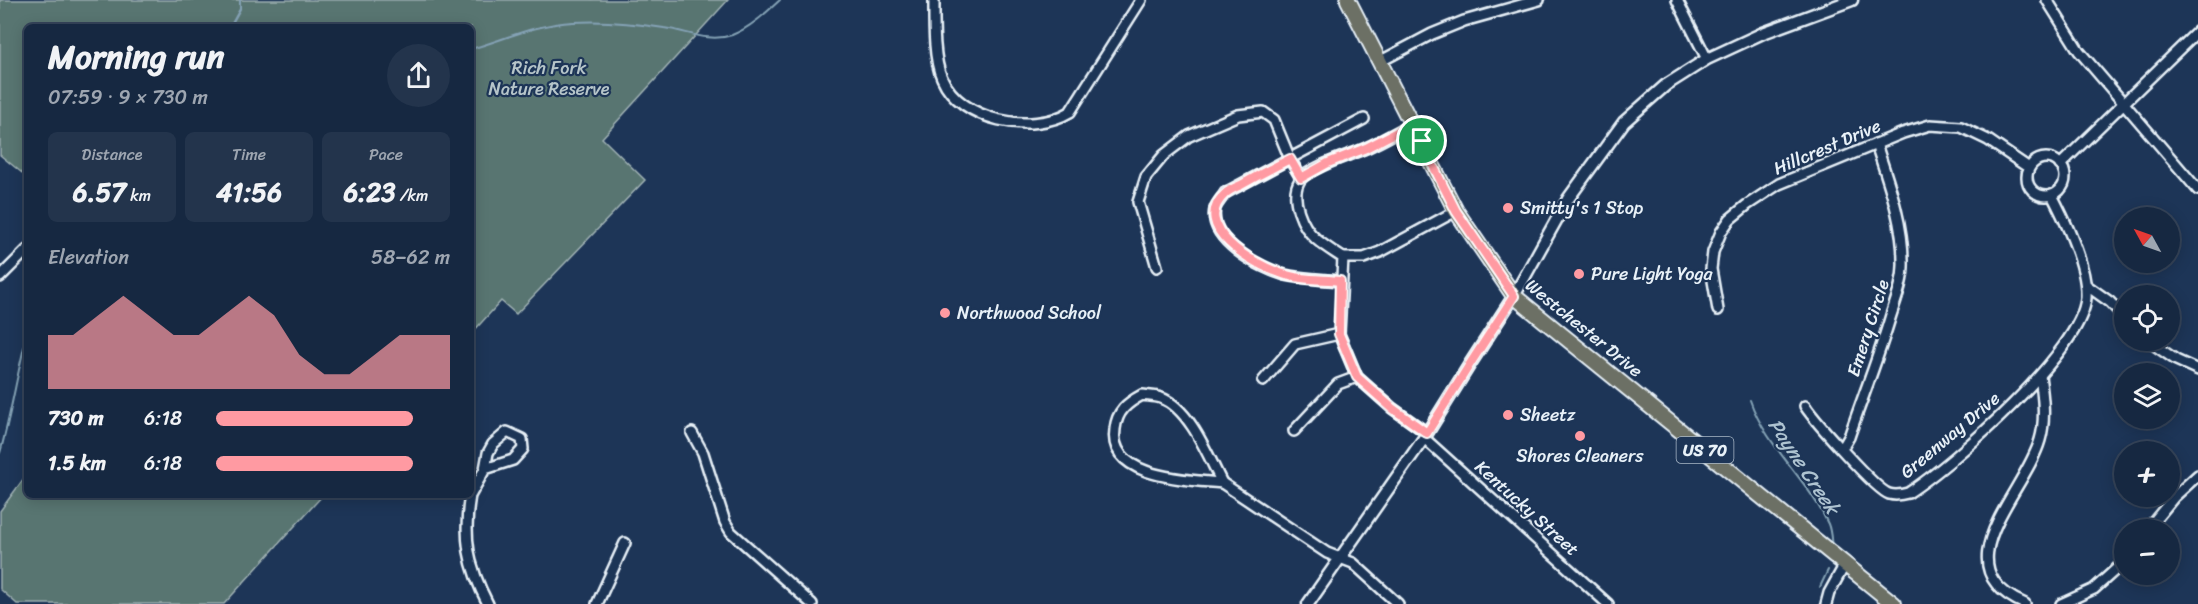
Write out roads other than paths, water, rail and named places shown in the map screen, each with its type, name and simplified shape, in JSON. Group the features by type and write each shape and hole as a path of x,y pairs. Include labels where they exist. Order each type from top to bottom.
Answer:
{"main road":[{"name":"Westchester Drive","path":"1348,0 1456,211 1514,296 1894,604"}],"street":[{"path":"934,0 938,65 941,77 949,90 973,111 992,118 1022,123 1057,120 1070,112 1141,0"},
{"path":"1381,61 1432,34 1464,21 1539,0"},
{"path":"1677,0 1707,59"},
{"path":"1308,604 1426,435 1514,296 1568,199 1624,122 1666,85 1707,59 1763,33 1852,0"},
{"path":"2047,0 2079,51 2198,190"},
{"path":"2060,165 2198,31"},
{"path":"1157,267 1138,202 1146,177 1172,149 1189,136 1238,115 1263,112 1274,120 1290,159 1301,178"},
{"path":"1340,281 1298,278 1264,267 1234,248 1218,229 1215,208 1225,193 1364,119"},
{"path":"1412,124 1301,178 1296,188 1296,205 1303,220 1314,238 1342,258 1364,258 1380,252 1456,211"},
{"name":"Hillcrest Drive","path":"1718,310 1711,269 1713,252 1721,232 1730,219 1779,184 1875,144 1930,125 1960,127 1988,140 2029,168"},
{"name":"Emery Circle","path":"1842,449 1849,437 1887,328 1900,285 1903,261 1900,230 1875,144"},
{"path":"2050,159 2060,165 2063,170 2062,188 2052,195 2039,195 2029,187 2027,181 2029,168 2038,160 2050,159"},
{"name":"Greenway Drive","path":"1804,406 1815,421 1881,490 1893,495 1908,493 1948,461 1997,419 2040,376 2062,349 2082,315 2086,301 2083,264 2052,195"},
{"path":"0,277 24,253"},
{"path":"1293,431 1338,384 1357,377 1339,334 1342,258"},
{"path":"2086,285 2114,306"},
{"path":"1263,381 1295,344 1339,334"},
{"path":"2163,351 2198,370"},
{"path":"2025,604 2005,593 1996,583 1987,563 1986,553 1992,531 2040,440 2043,421 2040,376"},
{"name":"Kentucky Street","path":"1357,377 1426,435 1608,604"},
{"path":"1222,483 1198,435 1179,410 1162,398 1142,395 1127,403 1117,418 1114,432 1118,448 1136,467 1165,478 1222,483 1327,553 1353,563 1398,604"},
{"path":"474,488 485,468 488,453 500,436 507,432 522,439 523,449 513,460 485,468"},
{"path":"692,433 704,453 725,522 731,532 812,604"},
{"path":"2156,519 2174,497 2198,475"},
{"path":"470,498 466,518 468,551 475,580 488,604"},
{"path":"597,604 625,543"},
{"path":"1826,604 1828,593 1845,564"},
{"path":"2061,604 2094,589 2114,571"}],"waterway":[{"path":"232,24 240,9 240,0"},
{"path":"474,48 534,29 573,22 630,23 673,29 706,37 723,37 745,28 780,0"},
{"path":"232,24 264,24"},
{"path":"0,453 24,348"},
{"name":"Payne Creek","path":"1750,400 1766,433 1820,508 1829,527 1832,548"},
{"name":"Payne Creek","path":"1820,587 1828,570"}],"place":[{"name":"Smitty's 1 Stop","path":"1508,208"},
{"name":"Pure Light Yoga","path":"1579,274"},
{"name":"Northwood School","path":"945,313"},
{"name":"Sheetz","path":"1508,415"},
{"name":"Shores Cleaners","path":"1580,436"}],"park label":[{"name":"Rich Fork Nature Reserve","path":"549,78"}]}
